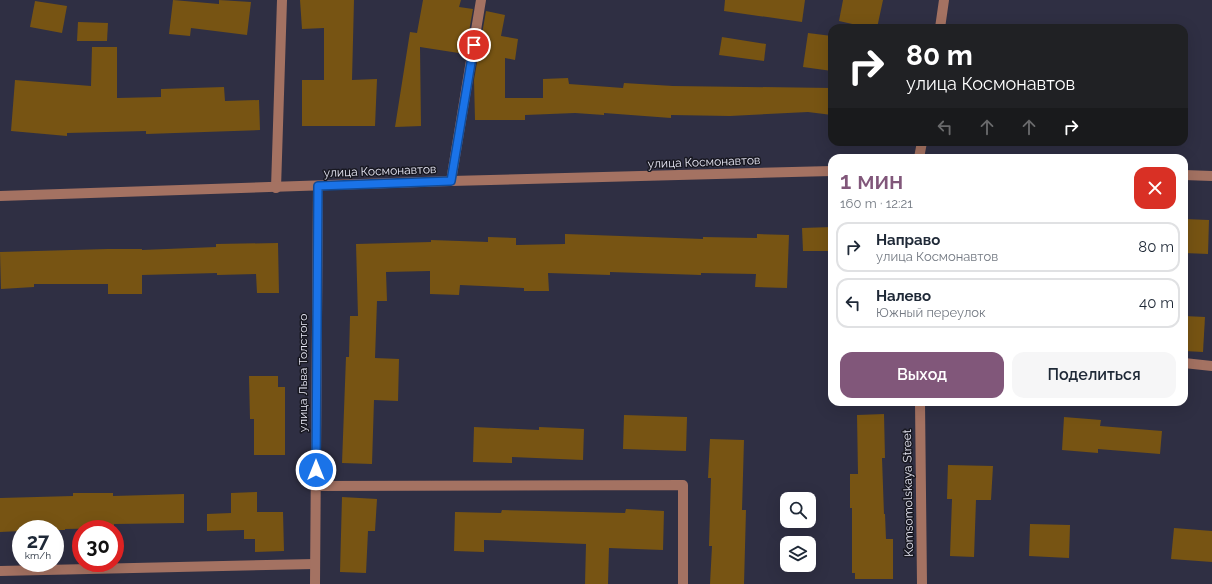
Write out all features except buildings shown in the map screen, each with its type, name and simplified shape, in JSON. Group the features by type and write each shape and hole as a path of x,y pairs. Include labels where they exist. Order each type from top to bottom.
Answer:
{"street":[{"path":"276,188 282,0"},
{"path":"451,181 481,0"},
{"path":"941,24 944,0"},
{"name":"улица Космонавтов","path":"0,196 451,181 828,171"},
{"path":"1188,175 1212,176"},
{"name":"улица Льва Толстого","path":"315,584 318,186"},
{"path":"1188,363 1212,366"},
{"name":"Komsomolskaya Street","path":"920,406 922,584"},
{"path":"315,486 683,485 683,584"},
{"path":"0,571 315,564"}],"route":[{"path":"316,470 318,186 451,181 474,45"}]}
